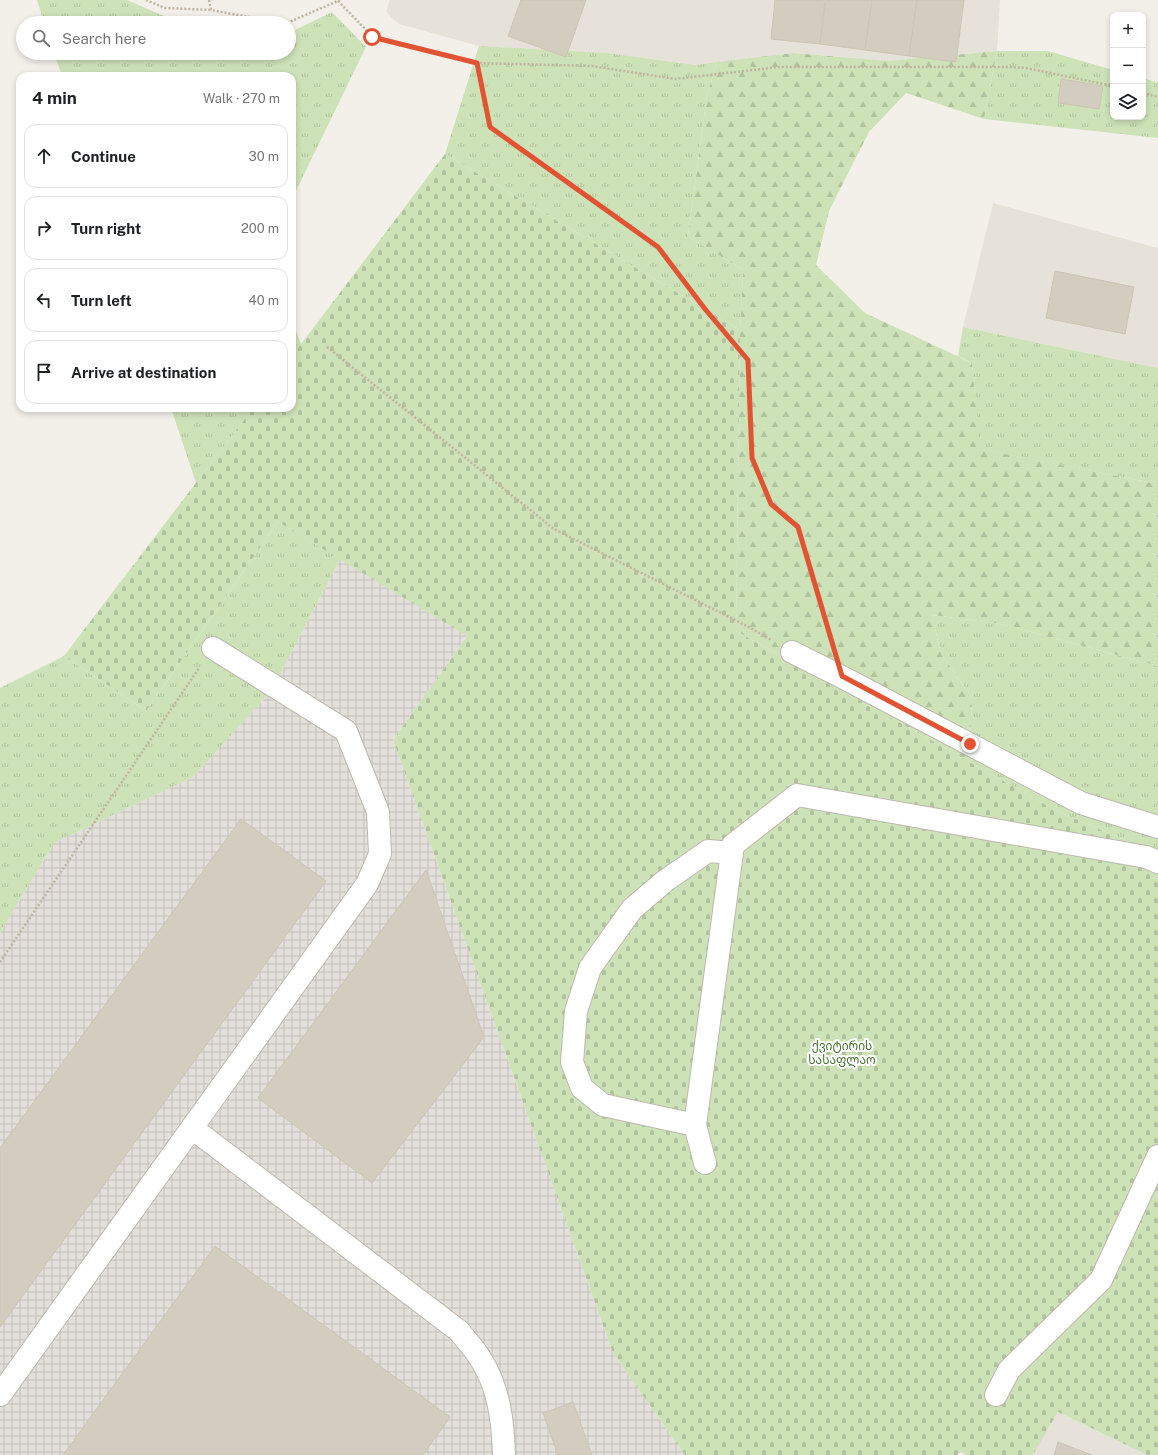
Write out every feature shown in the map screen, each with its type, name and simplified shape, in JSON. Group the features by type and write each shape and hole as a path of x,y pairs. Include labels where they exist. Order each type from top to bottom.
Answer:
{"street":[{"path":"0,1395 367,884 380,854 378,812 346,731 213,648"},
{"path":"792,652 842,676 1081,803 1158,827"},
{"path":"705,1163 694,1125 733,845 797,795 1146,857 1158,862"},
{"path":"694,1125 603,1105 582,1088 572,1062 576,1011 590,968 632,909 665,880 708,851 732,853"},
{"path":"192,1128 459,1331 480,1358 494,1386 503,1423 504,1455"},
{"path":"996,1395 1009,1370 1101,1280 1158,1156"}],"path":[{"path":"146,0 165,8 211,10 244,16"},
{"path":"209,0 211,10"},
{"path":"296,19 339,1 372,37 477,63 592,66 674,79 779,67 1009,67 1026,68 1110,85"},
{"path":"477,63 490,127 658,247 705,309 748,360 752,458 771,504 798,527 842,676"},
{"path":"1146,94 1158,97"},
{"path":"327,346 554,529 749,627 792,652"},
{"path":"0,962 213,648"}],"shaded area":[{"path":"390,0 1000,0 997,51 888,61 794,53 696,65 608,53 479,46 399,24 386,12"},
{"path":"993,203 1158,248 1158,368 963,327"},
{"path":"340,559 467,636 393,740 613,1353 685,1455 0,1455 0,933 54,843 193,777 272,690"},
{"path":"1058,1412 1147,1455 1033,1455"}],"green space":[{"path":"37,0 127,0 164,16 42,16"},
{"path":"332,12 366,47 296,191 296,72 61,72 56,60 296,60 296,30"},
{"path":"479,46 608,53 696,65 717,62 707,95 688,236 743,270 740,330 445,154"},
{"path":"997,51 1048,51 1110,69 1110,120 1146,120 1146,79 1158,83 1158,138 984,119"},
{"path":"997,51 984,119 906,93 869,132 829,211 816,265 865,313 972,363 980,449 1158,484 1158,666 1001,624 932,615 941,654 972,698 970,744 964,759 736,631 740,330 743,270 688,236 707,95 717,62 794,53 888,61"},
{"name":"ქვიტირის სასაფლაო","path":"445,154 740,330 736,631 1057,811 1158,854 1158,1455 1147,1455 1058,1412 1033,1455 965,1455 961,1452 957,1455 685,1455 613,1353 393,740 467,636 278,522 146,711 64,656 250,412 296,412 296,351"},
{"path":"963,327 1158,368 1158,484 979,449 972,363 958,356"},
{"path":"296,331 301,345 296,351"},
{"path":"172,412 250,412 196,483"},
{"path":"278,522 340,559 272,690 193,777 54,843 0,933 0,688 64,656 146,711"},
{"path":"932,615 1001,624 1158,666 1158,850 1144,848 1057,811 964,759 970,744 972,698 941,654"}],"building":[{"path":"521,0 586,0 566,57 508,36"},
{"path":"775,0 825,0 820,44 771,39"},
{"path":"826,0 872,0 865,50 820,44"},
{"path":"872,0 917,0 909,56 865,50"},
{"path":"917,0 964,0 956,62 909,56"},
{"path":"1061,79 1103,86 1099,109 1058,103"},
{"path":"1055,271 1134,287 1125,334 1046,318"},
{"path":"241,819 326,881 0,1327 0,1148"},
{"path":"426,870 484,1037 372,1183 258,1098"},
{"path":"215,1246 450,1417 423,1455 63,1455"},
{"path":"573,1402 592,1455 558,1455 543,1413"},
{"path":"1058,1442 1092,1455 1054,1455"}],"route":[{"path":"372,37 477,63 490,127 658,247 705,309 748,360 752,458 771,504 798,527 842,676 970,744"}]}
